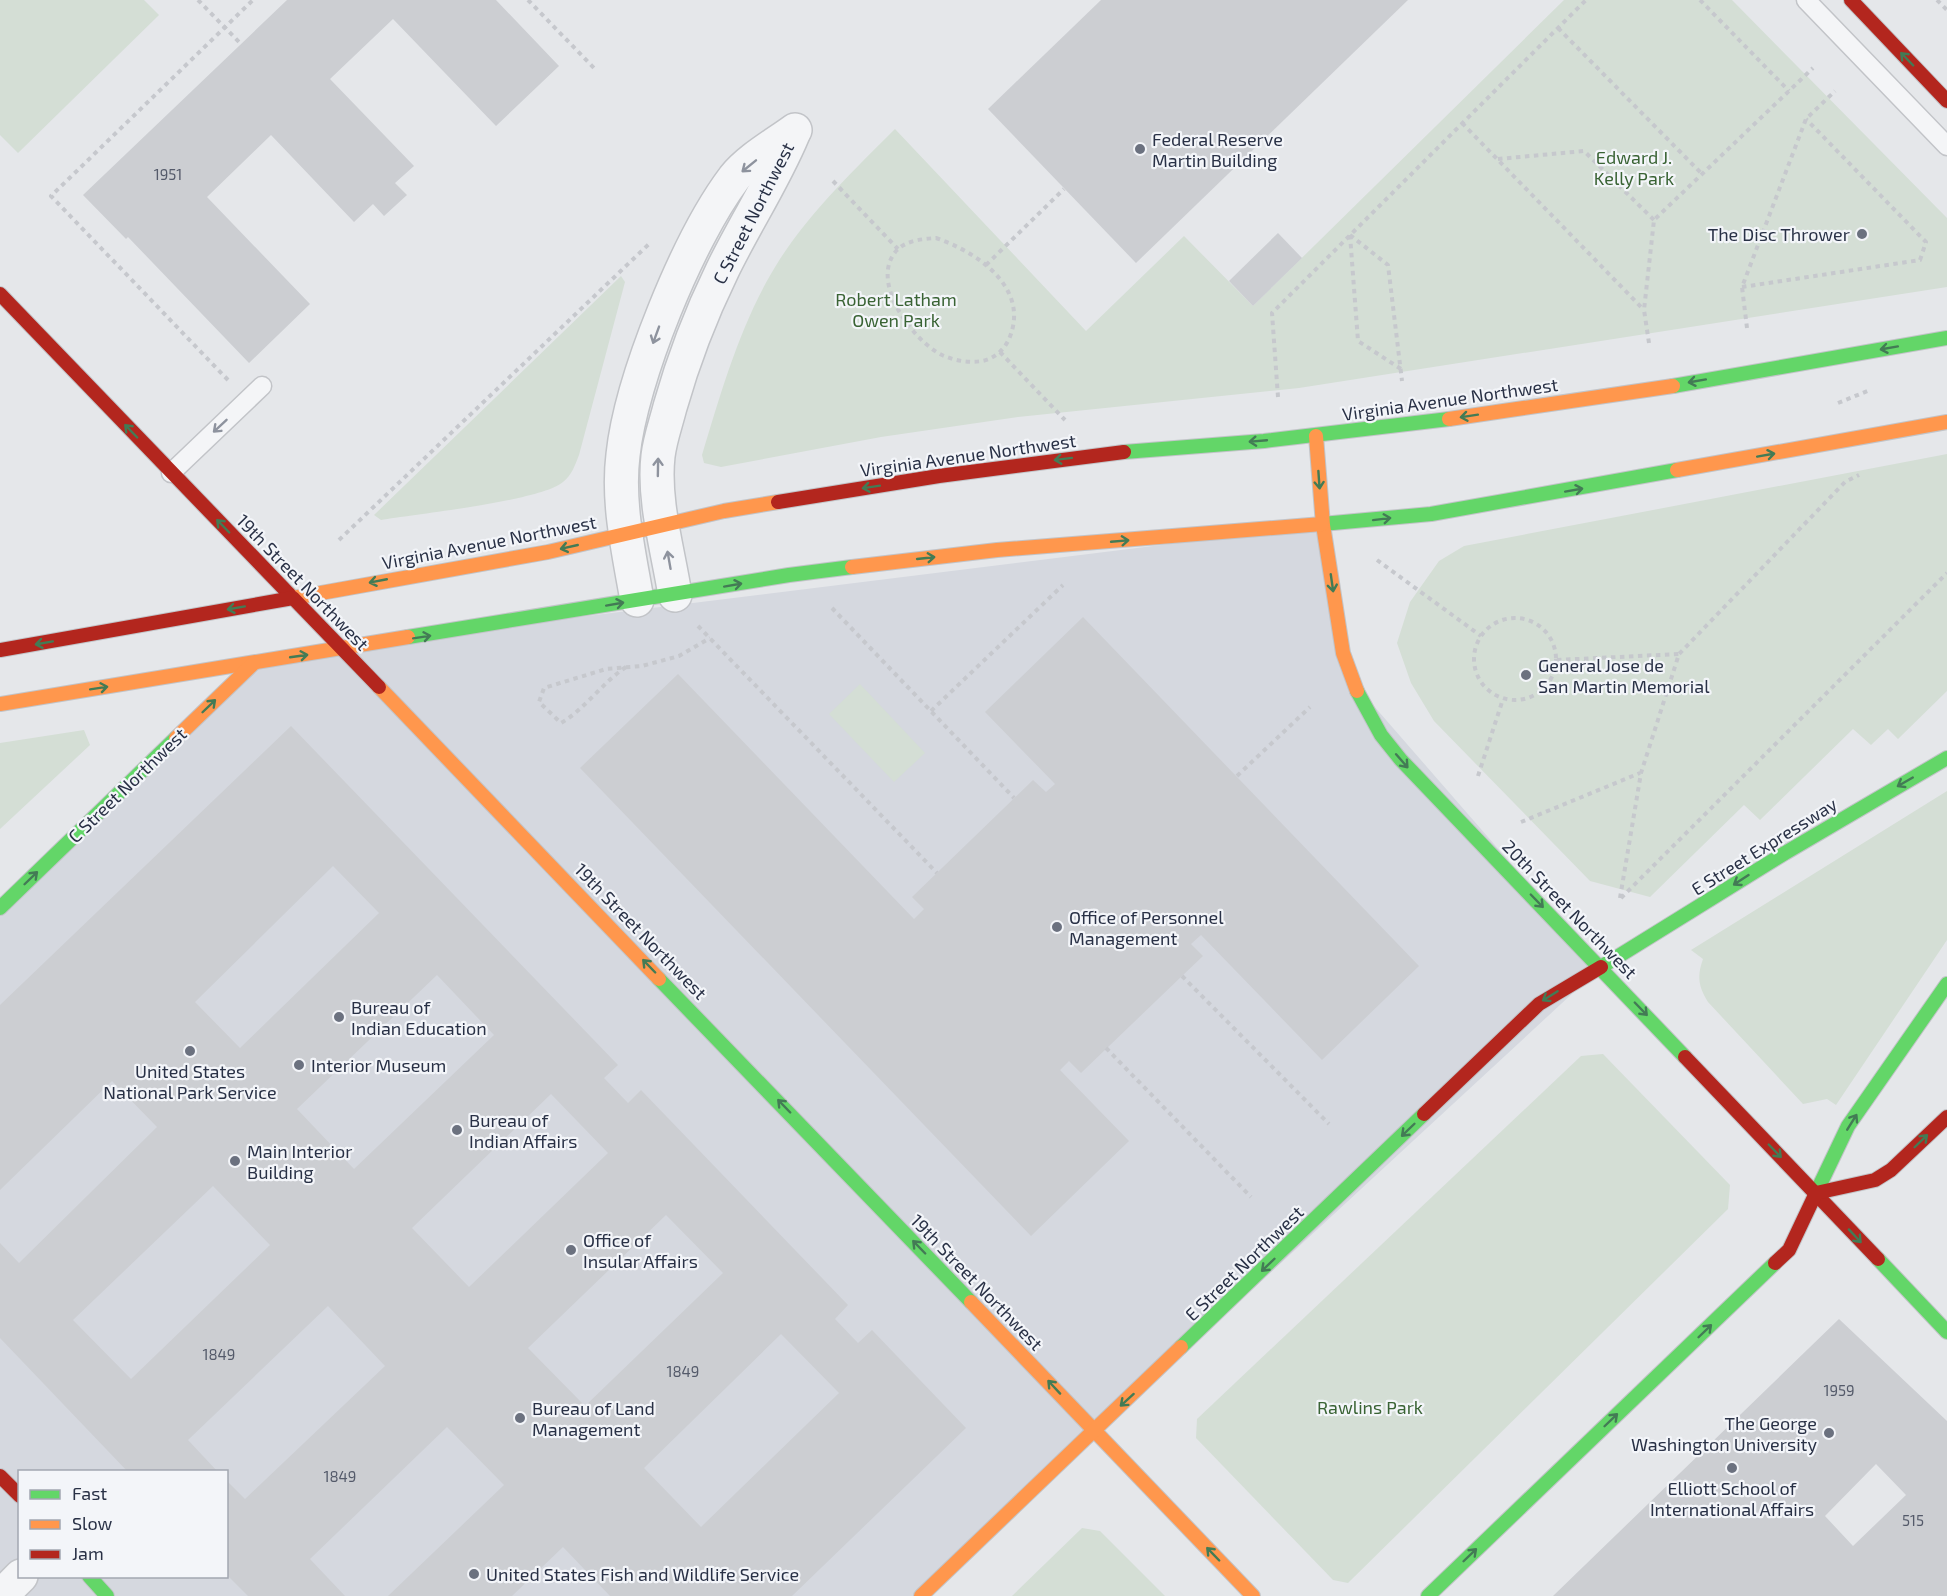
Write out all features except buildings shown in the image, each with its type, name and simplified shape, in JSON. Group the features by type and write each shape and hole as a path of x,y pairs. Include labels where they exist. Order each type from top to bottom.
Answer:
{"main road":[{"path":"1851,0 1947,101"},
{"name":"19th Street Northwest","path":"0,294 1253,1596"},
{"name":"Virginia Avenue Northwest","path":"0,651 548,552 736,510 1031,463 1316,436 1671,386 1947,338"},
{"path":"0,704 344,650 789,575 939,556 1323,525 1481,506 1947,422"},
{"name":"20th Street Northwest","path":"1316,436 1323,525 1343,653 1353,682 1381,735 1401,760 1947,1332"},
{"name":"C Street Northwest","path":"0,908 254,663"},
{"name":"E Street Expressway","path":"1601,967 1785,853 1947,758"},
{"name":"E Street Northwest","path":"921,1596 1146,1383 1539,1004 1601,967"},
{"path":"1428,1596 1789,1250 1848,1126 1947,984"},
{"path":"1816,1193 1875,1180 1891,1170 1947,1117"},
{"path":"0,1476 18,1494"},
{"path":"91,1578 107,1596"}],"street":[{"name":"C Street Northwest","path":"637,600 621,490 623,455 636,391 664,316 695,244 736,177 795,130 763,199 722,271 675,391 658,455 658,486 675,595"},
{"path":"1,1596 19,1578"}],"lane":[{"path":"1806,0 1947,146"},
{"path":"171,473 262,386"}],"path":[{"path":"198,0 241,44"},
{"path":"248,400 51,196 253,0"},
{"path":"528,0 594,68"},
{"path":"1278,397 1272,313 1586,0"},
{"path":"1700,0 1789,91"},
{"path":"1937,0 1947,10"},
{"path":"1558,28 1702,174"},
{"path":"1649,343 1644,310 1654,220 1813,68"},
{"path":"1747,328 1742,287 1806,119 1835,91"},
{"path":"1742,287 1920,260 1926,242 1806,119"},
{"path":"1462,123 1644,310"},
{"path":"1497,159 1584,151 1654,220"},
{"path":"833,181 898,249"},
{"path":"986,265 1064,189"},
{"path":"1350,235 1388,266 1402,381"},
{"path":"1350,235 1358,341 1401,369"},
{"path":"936,238 959,246 986,265 1006,288 1014,309 1013,329 1000,352 991,359 968,363 942,355 911,327 898,310 890,291 888,268 898,249 917,240 936,238"},
{"path":"339,540 650,243"},
{"path":"1000,352 1065,420"},
{"path":"1845,483 1679,654 1641,773 1620,898 1947,573"},
{"path":"1377,560 1481,636"},
{"path":"931,711 1064,585"},
{"path":"832,608 1014,798"},
{"path":"1520,618 1536,622 1547,632 1555,645 1557,660 1554,675 1545,688 1533,697 1518,701 1503,699 1489,692 1477,673 1474,650 1481,636 1492,625 1505,619 1520,618"},
{"path":"695,623 937,873"},
{"path":"626,667 609,678 570,718 561,723 539,702 544,688 606,669 679,656 710,638"},
{"path":"1557,660 1679,654"},
{"path":"1478,776 1503,699"},
{"path":"1237,776 1310,707"},
{"path":"1521,822 1641,773"},
{"path":"1182,976 1329,1124"},
{"path":"1106,1048 1251,1197"}],"shaded area":[{"path":"1323,525 1353,682 1601,967 921,1596 0,1596 0,908 254,663 434,635"}],"green space":[{"path":"0,0 144,0 159,15 18,153 0,135"},
{"name":"Edward J. Kelly Park","path":"1564,0 1732,0 1947,218 1947,287 1299,388 1018,417 881,437 721,467 704,463 702,455 734,354 755,305 780,259 820,207 895,129 1086,331 1184,236 1253,306"},
{"path":"621,276 625,282 579,455 573,470 563,482 550,489 505,501 381,520 374,515"},
{"path":"1947,454 1947,691 1898,739 1888,729 1871,745 1853,729 1760,820 1744,805 1650,897 1590,881 1434,721 1411,683 1397,643 1410,602 1439,561 1464,546"},
{"path":"860,684 925,753 894,782 829,714"},
{"path":"84,730 90,745 0,829 0,743"},
{"path":"1947,791 1947,940 1836,1105 1827,1099 1803,1104 1708,1002 1700,981 1703,959 1691,950"},
{"name":"Rawlins Park","path":"1603,1054 1730,1185 1728,1209 1348,1583 1333,1580 1196,1438 1197,1419 1581,1056"},
{"path":"1082,1528 1100,1531 1165,1596 1012,1596"}],"traffic: fast":[{"path":"1673,386 1947,338"},
{"path":"1124,452 1264,441 1449,419"},
{"path":"1322,524 1431,514 1677,470"},
{"path":"408,637 789,575 852,567"},
{"path":"1357,691 1381,735 1401,760 1685,1057"},
{"path":"0,908 176,738"},
{"path":"1601,967 1785,853 1947,758"},
{"path":"659,979 971,1302"},
{"path":"1816,1193 1848,1126 1947,984"},
{"path":"1181,1347 1424,1114"},
{"path":"1878,1259 1947,1332"},
{"path":"1428,1596 1775,1263"},
{"path":"91,1578 107,1596"}],"traffic: slow":[{"path":"1449,419 1673,386"},
{"path":"1677,470 1947,422"},
{"path":"1316,436 1323,525 1343,653 1357,691"},
{"path":"289,594 293,598 548,552 724,511 778,502"},
{"path":"852,567 997,550 1322,524"},
{"path":"0,704 408,637"},
{"path":"176,738 254,663"},
{"path":"379,687 659,979"},
{"path":"971,1302 1253,1596"},
{"path":"921,1596 1181,1347"}],"traffic: jam":[{"path":"1851,0 1947,101"},
{"path":"0,294 289,594"},
{"path":"778,502 939,476 1124,452"},
{"path":"0,650 293,598 379,687"},
{"path":"1424,1114 1539,1004 1601,967"},
{"path":"1685,1057 1878,1259"},
{"path":"1775,1263 1789,1250 1816,1193 1875,1180 1891,1170 1947,1117"},
{"path":"0,1476 18,1494"}],"place":[{"name":"Federal Reserve Martin Building","path":"1140,149"},
{"name":"The Disc Thrower","path":"1862,234"},
{"name":"General Jose de San Martin Memorial","path":"1526,675"},
{"name":"Office of Personnel Management","path":"1057,927"},
{"name":"Bureau of Indian Education","path":"339,1017"},
{"name":"United States National Park Service","path":"190,1051"},
{"name":"Interior Museum","path":"299,1065"},
{"name":"Bureau of Indian Affairs","path":"457,1130"},
{"name":"Main Interior Building","path":"235,1161"},
{"name":"Office of Insular Affairs","path":"571,1250"},
{"name":"Bureau of Land Management","path":"520,1418"},
{"name":"The George Washington University","path":"1829,1433"},
{"name":"Elliott School of International Affairs","path":"1732,1468"},
{"name":"United States Fish and Wildlife Service","path":"474,1574"}],"park label":[{"name":"Robert Latham Owen Park","path":"896,309"}]}
